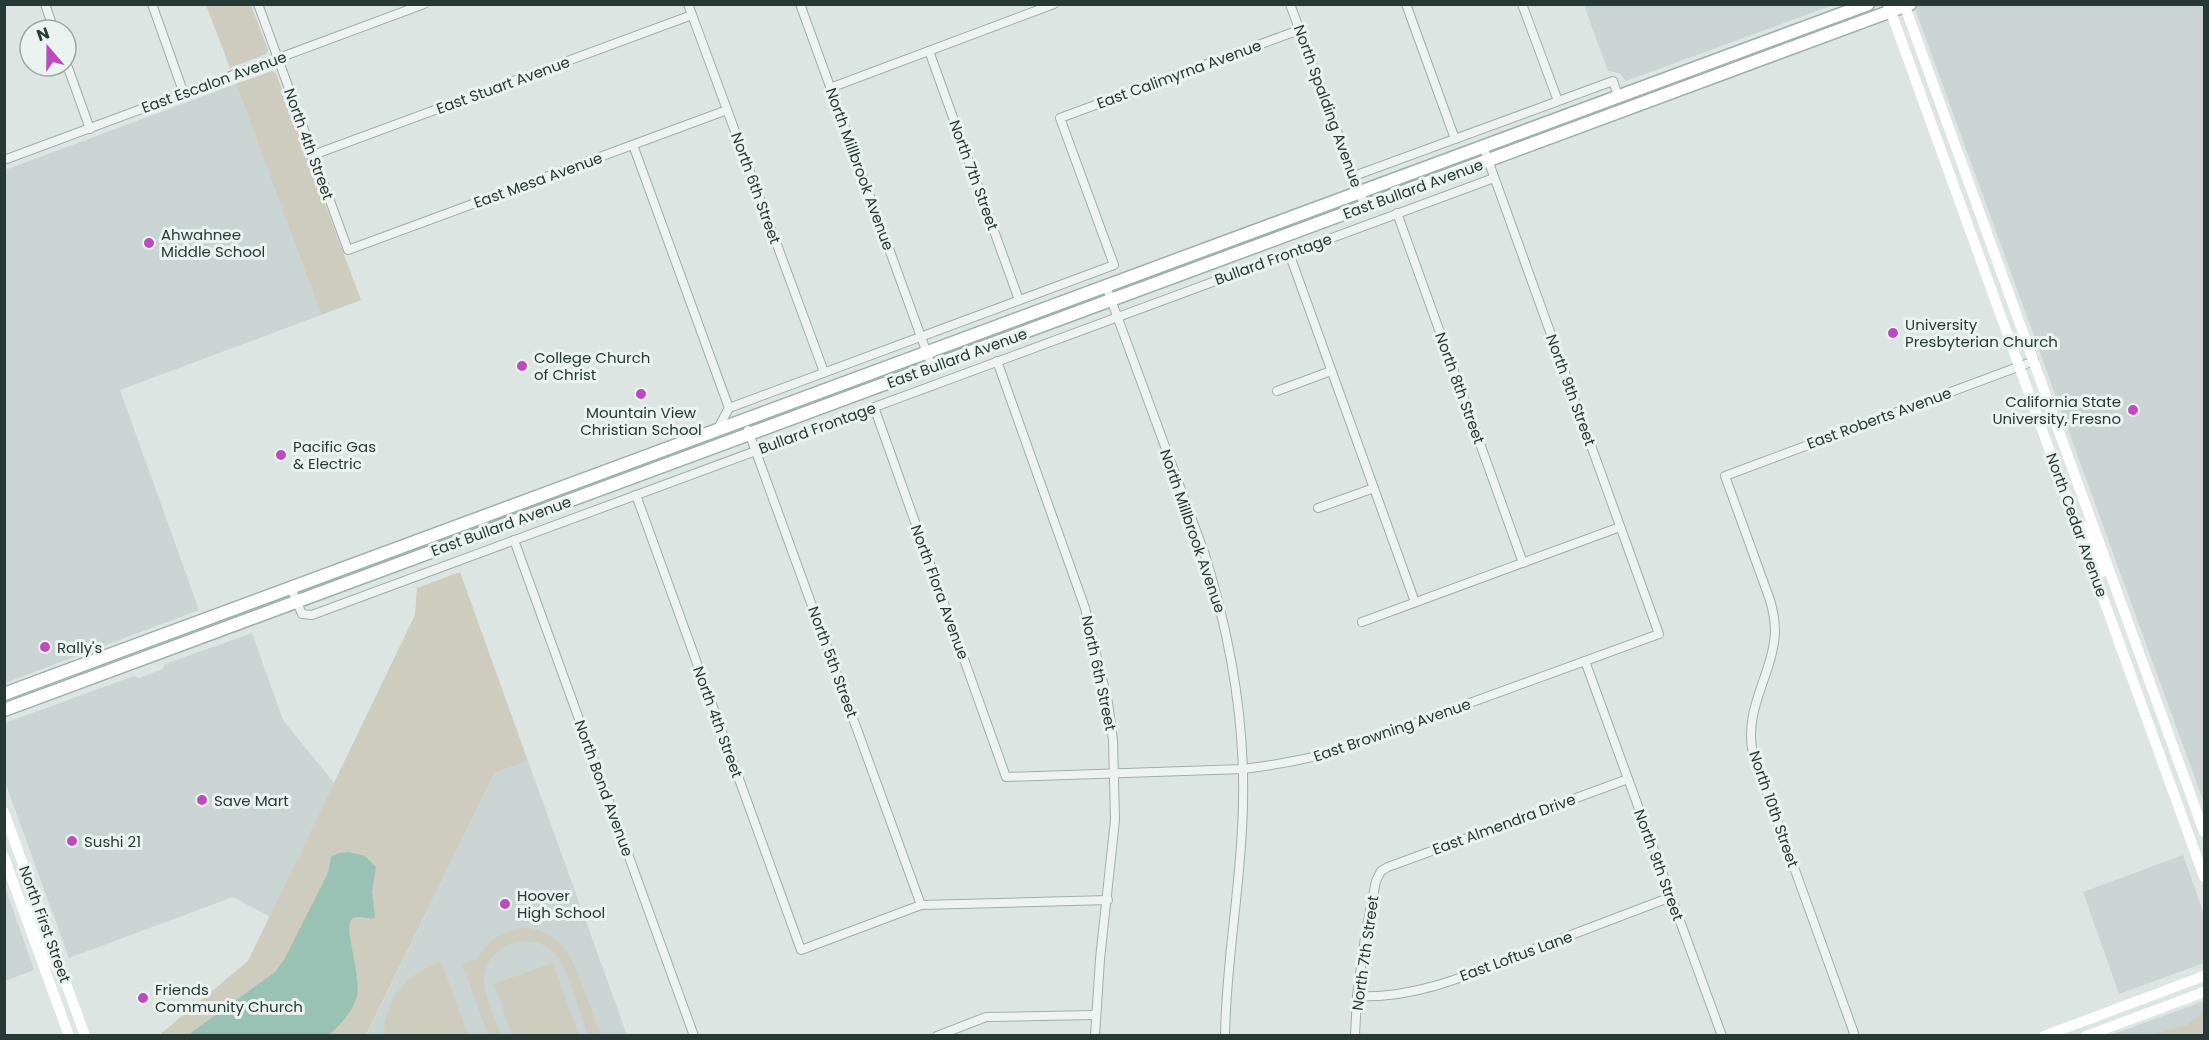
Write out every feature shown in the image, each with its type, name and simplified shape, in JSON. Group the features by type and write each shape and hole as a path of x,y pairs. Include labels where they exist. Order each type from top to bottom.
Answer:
{"main road":[{"name":"East Bullard Avenue","path":"4,694 1868,4"},
{"name":"East Bullard Avenue","path":"4,710 1365,207 1889,8 1906,5"},
{"name":"North Cedar Avenue","path":"1906,5 2205,832"},
{"name":"North Cedar Avenue","path":"1889,8 2205,877"},
{"path":"475,536 504,518 548,501 553,495 553,490"},
{"path":"2077,524 2083,525 2087,530 2111,595 2132,631"},
{"path":"141,660 144,651 220,622 235,609"},
{"name":"North First Street","path":"4,812 85,1035"},
{"name":"North First Street","path":"4,857 69,1035"},
{"path":"21,904 28,907 32,913 48,956 63,975"},
{"path":"2044,1035 2205,976"},
{"path":"2086,1035 2205,992"}],"street":[{"path":"152,4 184,94"},
{"name":"North 4th Street","path":"258,4 348,250"},
{"name":"East Escalon Avenue","path":"4,160 424,4"},
{"name":"North 6th Street","path":"688,4 824,372"},
{"name":"North Millbrook Avenue","path":"800,4 932,367"},
{"path":"830,88 1054,4"},
{"name":"North Spalding Avenue","path":"1290,4 1365,207"},
{"path":"1406,4 1455,139"},
{"path":"1522,4 1558,101"},
{"name":"East Stuart Avenue","path":"313,154 692,15"},
{"name":"East Calimyrna Avenue","path":"1019,300 1114,265 1060,118 1299,30"},
{"name":"North 7th Street","path":"928,51 1019,300"},
{"path":"72,78 90,129"},
{"path":"1354,176 1613,81 1618,96"},
{"name":"East Mesa Avenue","path":"348,250 727,110"},
{"path":"633,145 729,408"},
{"name":"North 9th Street","path":"1483,146 1659,634"},
{"name":"Bullard Frontage","path":"296,602 302,614 312,615 1494,178"},
{"name":"North 8th Street","path":"1397,213 1522,563"},
{"path":"1289,254 1415,603"},
{"name":"North Millbrook Avenue","path":"1106,286 1205,555 1229,645 1236,690 1243,769 1241,846 1226,988 1225,1035"},
{"path":"717,430 729,408 1019,300"},
{"name":"East Roberts Avenue","path":"1725,476 2034,361"},
{"name":"North 6th Street","path":"997,362 1085,608 1108,703 1113,740 1115,820 1095,1015 1095,1035"},
{"path":"1277,391 1331,371"},
{"name":"North Flora Avenue","path":"874,407 1006,777"},
{"name":"North 5th Street","path":"744,420 921,905"},
{"name":"North 10th Street","path":"1725,476 1770,600 1774,619 1775,634 1752,714 1750,740 1753,754 1855,1035"},
{"path":"1318,508 1374,488"},
{"name":"North 4th Street","path":"636,495 801,950 921,905"},
{"path":"1362,622 1620,527"},
{"name":"North Bond Avenue","path":"514,540 694,1035"},
{"path":"291,588 296,602"},
{"name":"East Browning Avenue","path":"1006,777 1243,769 1280,765 1338,751 1659,634"},
{"name":"North 9th Street","path":"1585,661 1722,1035"},
{"name":"East Almendra Drive","path":"1381,871 1628,779"},
{"name":"North 7th Street","path":"1355,1035 1357,996 1366,931 1376,880 1381,871"},
{"name":"East Loftus Lane","path":"1357,996 1388,996 1422,990 1497,964 1671,897"},
{"path":"921,905 1108,900"},
{"path":"938,1035 986,1017 1095,1015"}],"shaded area":[{"path":"1584,4 1833,5 1626,81 1619,73 1608,71"},
{"path":"206,5 251,5 268,50 266,54 230,68"},
{"name":"California State University, Fresno","path":"1914,5 2204,5 2204,803 1918,17"},
{"path":"272,71 276,73 361,300 321,315 236,84"},
{"name":"Ahwahnee Middle School","path":"236,84 321,315 120,390 199,610 5,683 5,170"},
{"path":"460,572 528,761 495,773 366,1035 158,1036 248,961 415,615 417,588"},
{"name":"Save Mart","path":"252,633 283,720 334,783 270,917 233,897 69,958 5,782 5,723 134,676 139,678 163,669 165,664"},
{"name":"Hoover High School","path":"528,761 627,1035 366,1036 495,773"},
{"path":"349,852 365,856 376,867 372,892 375,918 354,918 350,924 358,989 355,1003 341,1023 329,1035 188,1035 275,972 284,960 328,873 331,857"},
{"path":"2183,855 2204,914 2204,963 2119,994 2083,892"},
{"path":"5,887 34,970 4,981"},
{"path":"525,928 548,934 564,947 574,965 601,1035 588,1035 570,982 556,955 535,942 524,941 502,948 493,956 487,967 484,979 485,993 501,1035 488,1035 462,964 474,960 475,962 484,948 502,934"},
{"path":"441,961 468,1035 384,1035 389,1010 400,989 418,973"},
{"path":"553,963 579,1035 512,1035 494,984"},
{"path":"2204,1001 2204,1035 2111,1035"},
{"path":"2204,1011 2204,1035 2150,1035 2187,1025"}],"place":[{"name":"Ahwahnee Middle School","path":"149,243"},
{"name":"University Presbyterian Church","path":"1893,333"},
{"name":"College Church of Christ","path":"522,366"},
{"name":"Mountain View Christian School","path":"641,394"},
{"name":"California State University, Fresno","path":"2133,410"},
{"name":"Pacific Gas & Electric","path":"281,455"},
{"name":"Rally's","path":"45,647"},
{"name":"Save Mart","path":"202,800"},
{"name":"Sushi 21","path":"72,841"},
{"name":"Hoover High School","path":"505,904"},
{"name":"Friends Community Church","path":"143,998"}]}
